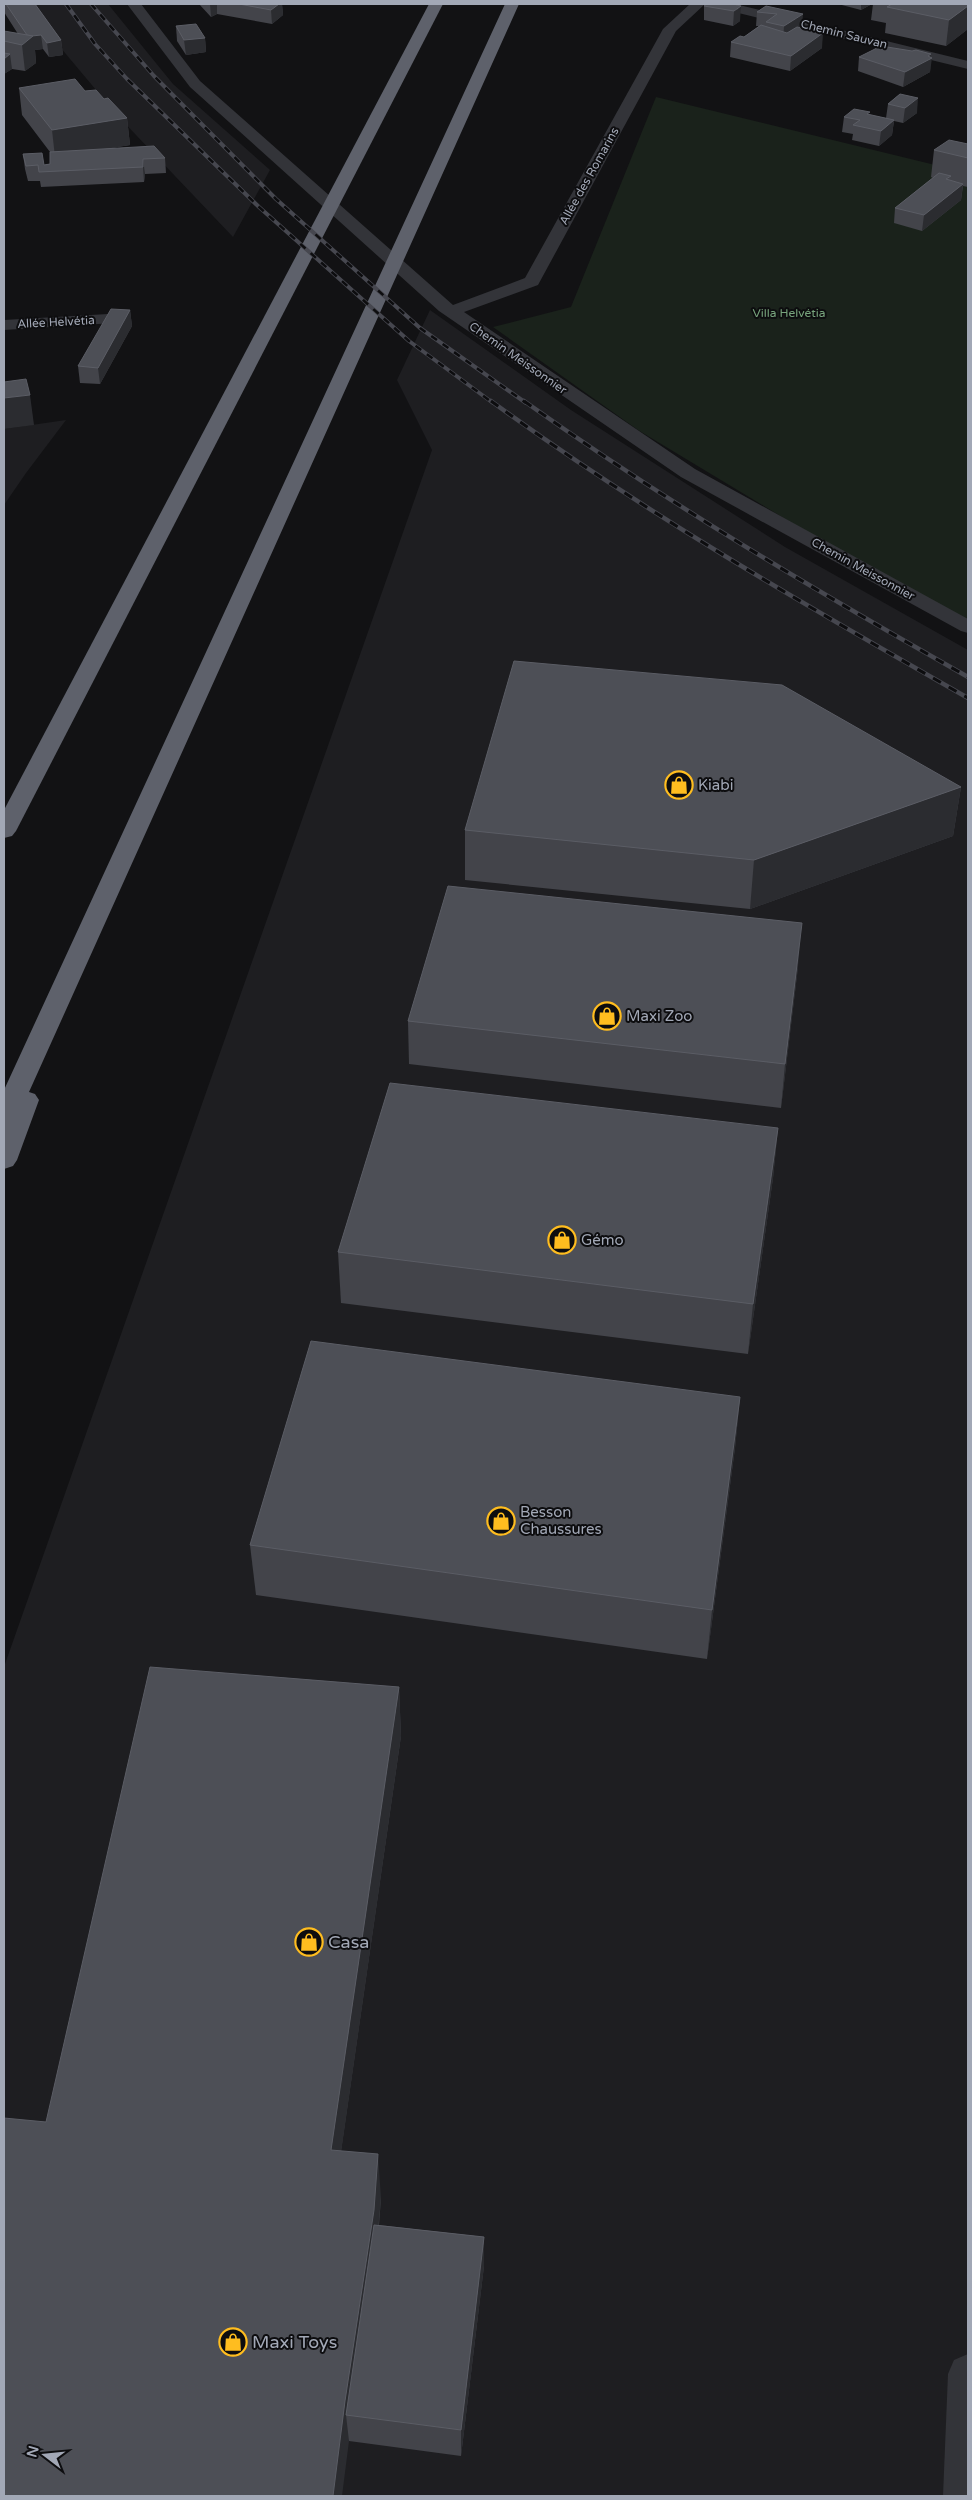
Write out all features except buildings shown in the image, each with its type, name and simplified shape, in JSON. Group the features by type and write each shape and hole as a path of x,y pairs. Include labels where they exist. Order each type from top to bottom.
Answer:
{"highway":[{"path":"4,832 436,4"},
{"path":"4,1118 358,343 399,248 512,4"},
{"path":"4,1160 83,944"}],"street":[{"name":"Chemin Meissonnier","path":"134,4 195,84 452,312 688,473 968,627"},
{"name":"Allée des Romarins","path":"452,312 532,280 670,29 698,4"},
{"name":"Chemin Sauvan","path":"719,4 968,64"},
{"name":"Allée Helvétia","path":"4,325 108,319"},
{"path":"964,2496 968,2374"}],"shaded area":[{"path":"24,4 108,4 173,84 270,170 233,237 117,115"},
{"path":"430,310 571,410 785,547 968,650 968,2496 4,2496 4,1667 432,450 397,380"},
{"path":"66,420 26,473 4,505 4,429"}],"green space":[{"name":"Villa Helvétia","path":"656,97 968,173 968,620 797,526 638,430 493,327 571,307"}],"railway":[{"path":"66,4 95,44 127,79 259,207 409,341 493,403"},
{"path":"91,4 154,76 276,199 420,328 526,403"},
{"path":"491,401 548,442 725,556 968,698"},
{"path":"524,401 632,475 742,545 968,677"}],"place":[{"name":"Kiabi","path":"679,785"},
{"name":"Maxi Zoo","path":"607,1016"},
{"name":"Gémo","path":"562,1240"},
{"name":"Besson Chaussures","path":"501,1521"},
{"name":"Casa","path":"309,1942"},
{"name":"Maxi Toys","path":"233,2342"}]}
